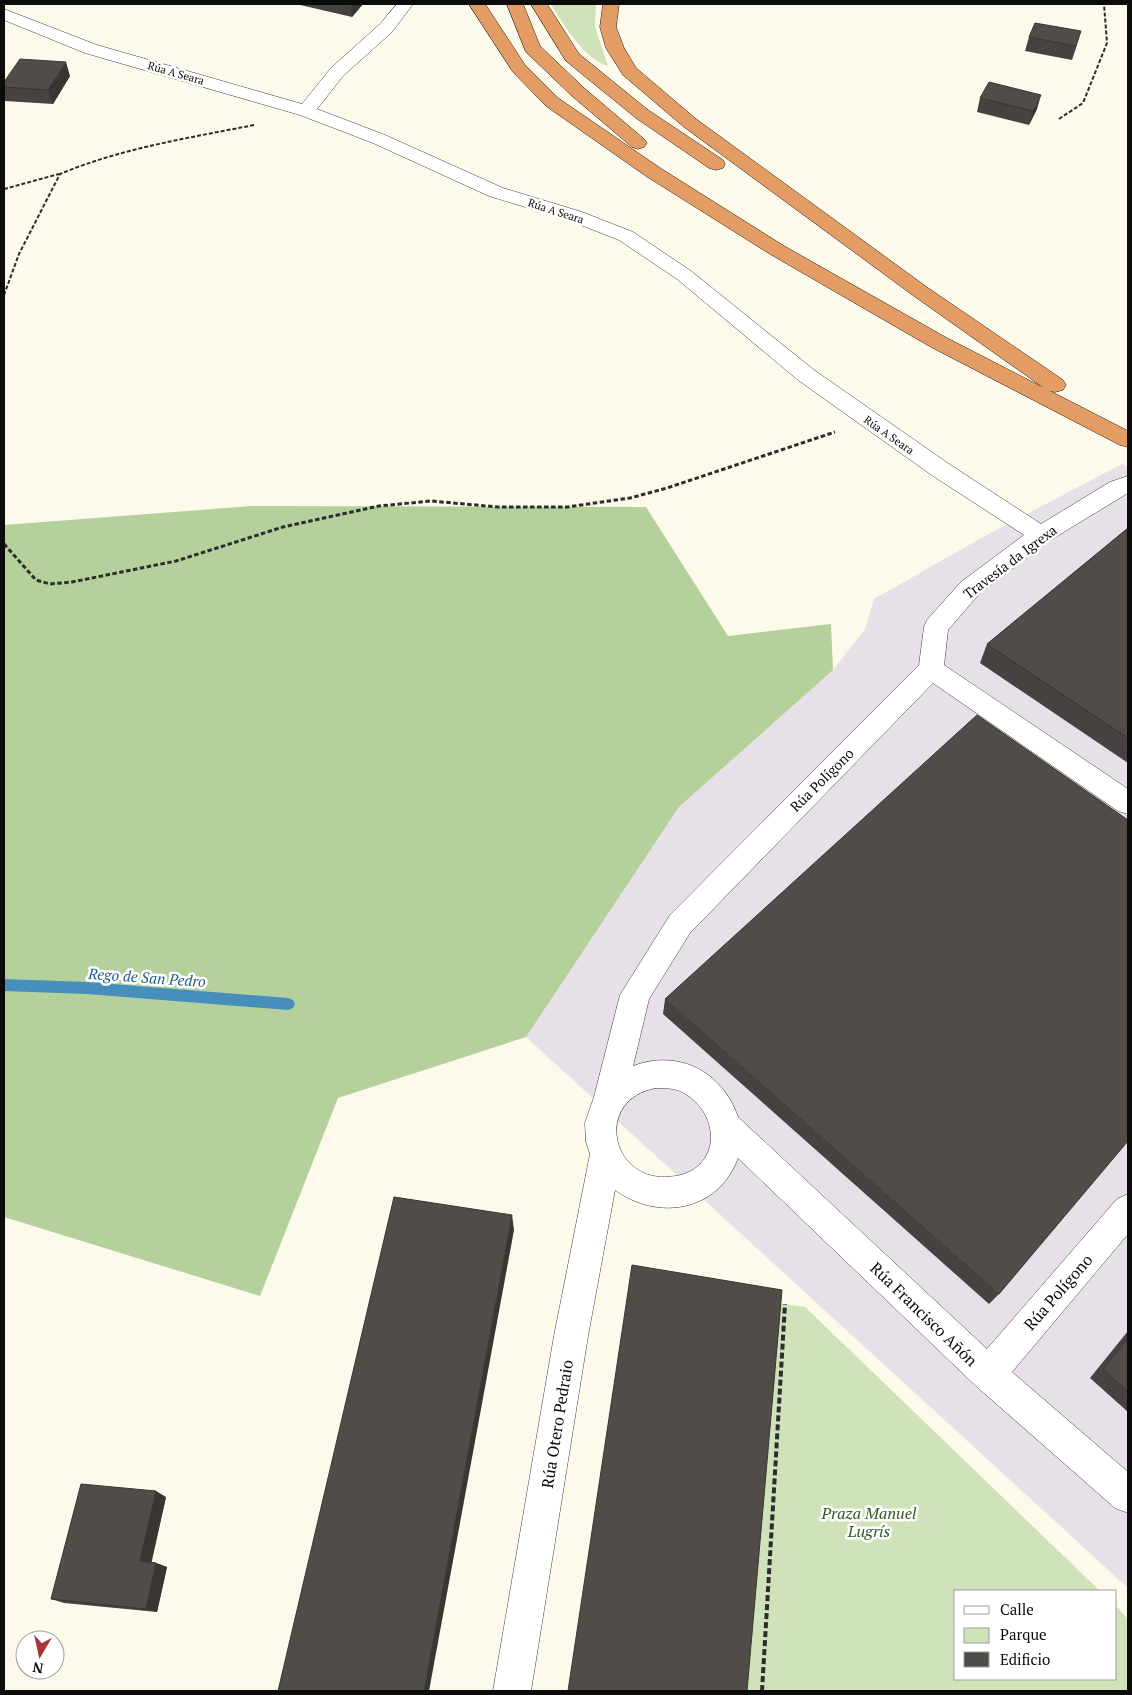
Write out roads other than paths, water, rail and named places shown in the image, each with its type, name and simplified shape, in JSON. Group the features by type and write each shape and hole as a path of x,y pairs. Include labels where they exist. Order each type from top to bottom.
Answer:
{"highway":[{"path":"477,4 519,68 552,102 653,172 776,250 938,342 1128,438"},
{"path":"515,4 532,48 578,92 636,141 1030,388"},
{"path":"538,4 572,57 642,114 742,182 921,292"},
{"path":"611,4 608,27 615,48 629,71 690,124 921,292 1128,438"}],"street":[{"path":"306,111 338,72 386,28 405,4"},
{"name":"Rúa A Seara","path":"4,14 91,49 306,111 379,140 496,192 575,216 626,236 684,275 806,375 868,420 1041,535"},
{"name":"Travesía da Igrexa","path":"931,670 936,627 970,588 1041,535 1118,488 1128,484"},
{"path":"931,670 1128,803"},
{"name":"Rúa Polígono","path":"609,1100 635,995 680,924 931,670"},
{"path":"656,1074 675,1075 694,1082 709,1093 720,1108 726,1126 726,1145 721,1163 709,1178 692,1189 672,1194 652,1193 633,1185 616,1173 605,1157 600,1138 601,1118 609,1100 622,1087 638,1078 656,1074"},
{"name":"Rúa Francisco Añón","path":"726,1126 988,1374 1128,1495"},
{"name":"Rúa Otero Pedraio","path":"512,1691 569,1346 605,1157"},
{"name":"Rúa Polígono","path":"988,1374 1128,1210"}],"waterway":[{"name":"Rego de San Pedro","path":"4,985 87,988 288,1004"}],"park label":[{"name":"Praza Manuel Lugrís","path":"869,1522"}]}
